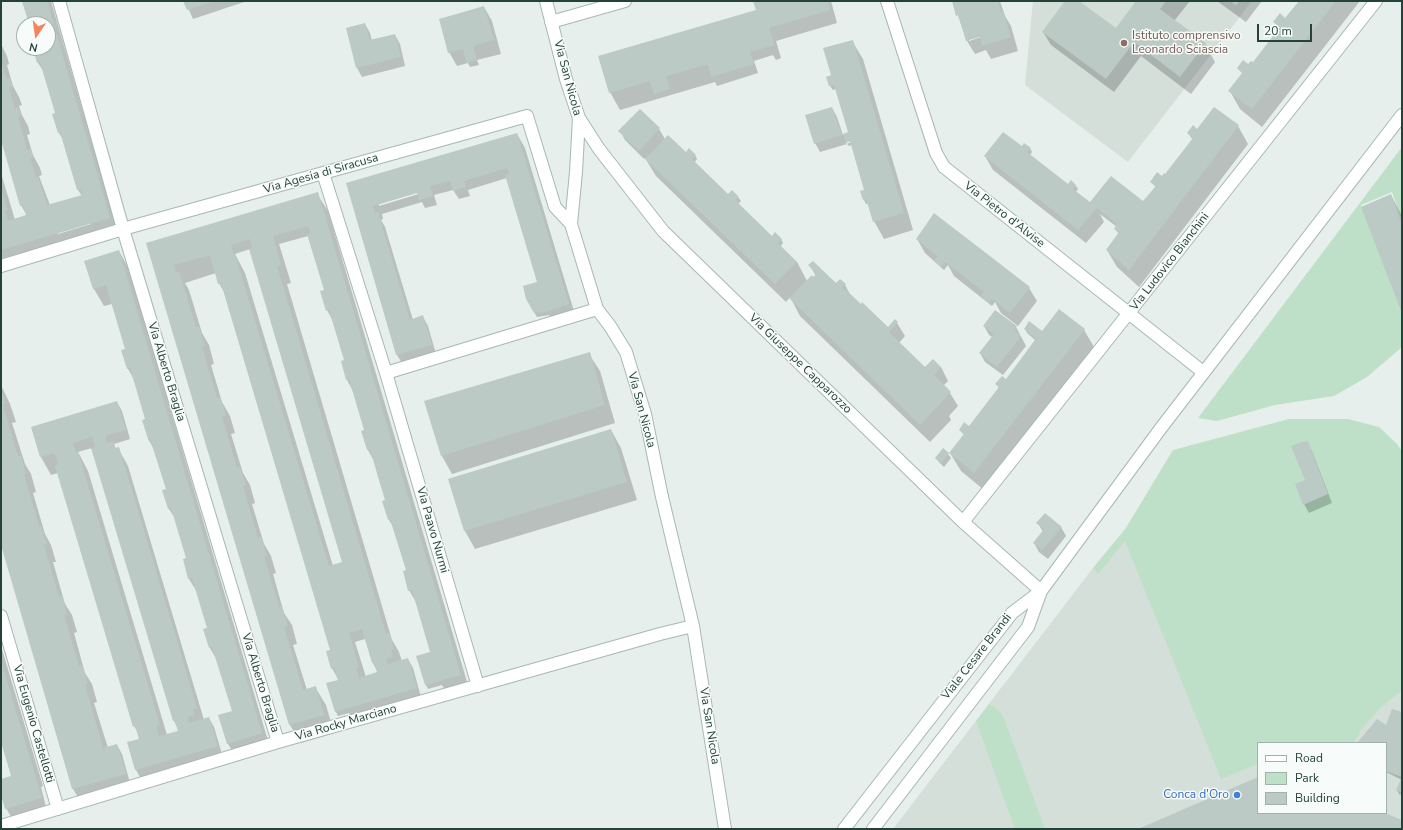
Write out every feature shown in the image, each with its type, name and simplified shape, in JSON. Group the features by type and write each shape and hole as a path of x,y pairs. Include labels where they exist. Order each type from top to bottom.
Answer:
{"street":[{"name":"Via Alberto Braglia","path":"59,1 123,229 278,742"},
{"name":"Via San Nicola","path":"546,1 566,79 579,118 571,224 597,309 610,326 626,352 645,414 662,497 693,626 724,829"},
{"path":"551,22 625,1"},
{"name":"Via Pietro d'Alvise","path":"887,1 936,153 944,167 1203,372"},
{"name":"Via Ludovico Bianchini","path":"963,522 1376,1"},
{"path":"1041,591 1203,372 1402,115"},
{"name":"Via Agesia di Siracusa","path":"1,266 123,229 527,116 555,207 571,224"},
{"name":"Via Giuseppe Capparozzo","path":"579,118 599,149 663,231 963,522 1041,591"},
{"name":"Via Paavo Nurmi","path":"323,173 386,373 478,686"},
{"path":"386,373 597,309"},
{"name":"Viale Cesare Brandi","path":"844,829 979,653 1012,613 1041,591"},
{"name":"Viale Cesare Brandi","path":"873,829 1028,627 1041,591"},
{"name":"Via Eugenio Castellotti","path":"1,616 58,809"},
{"name":"Via Rocky Marciano","path":"1,826 278,742 693,626"}],"shaded area":[{"name":"Istituto comprensivo Leonardo Sciascia","path":"1033,1 1252,1 1128,162 1025,85"},
{"path":"1173,450 1402,511 1402,829 893,829 1093,568 1126,528"}],"green space":[{"path":"1402,147 1402,221 1392,192 1361,205 1402,314 1402,347 1367,377 1334,396 1275,405 1217,421 1198,418"},
{"path":"1289,419 1348,419 1379,427 1397,444 1402,451 1402,690 1380,708 1361,730 1355,742 1257,742 1257,764 1221,779 1125,541 1098,574 1093,568 1126,528 1173,450"},
{"path":"989,704 997,709 1003,716 1045,829 1015,829 976,721"}],"building":[{"path":"22,1 47,1 51,16 27,16"},
{"path":"183,1 215,1 187,10"},
{"path":"753,1 828,1 830,10 769,28 774,45 750,52 754,64 711,77 708,64 666,76 670,89 654,94 650,81 609,93 598,56 756,10"},
{"path":"952,1 998,1 1001,12 1003,11 1011,37 982,46 980,37 966,41"},
{"path":"1065,1 1079,1 1116,28 1136,1 1166,1 1160,9 1206,43 1180,77 1134,42 1106,79 1042,32"},
{"path":"1230,1 1239,1 1236,5"},
{"path":"1299,1 1336,1 1252,109 1228,91 1242,73 1237,68 1243,60 1248,64 1251,61 1253,62 1280,27 1273,22 1280,13 1285,18"},
{"path":"484,6 494,40 473,46 477,60 467,63 463,49 448,53 439,19"},
{"path":"365,23 370,40 395,34 401,57 356,68 346,28"},
{"path":"56,32 110,218 1,250 1,189 8,210 5,211 8,221 26,215 23,205 20,206 1,140 1,62 7,79 10,78 12,87 9,88 15,108 18,107 21,116 18,117 27,150 31,149 33,157 30,158 47,205 82,195 81,189 77,190 60,132 58,133 52,114 55,113 40,62 37,63 35,56 56,56"},
{"path":"853,40 904,213 873,222 866,199 863,200 860,191 864,190 850,141 846,143 843,134 848,132 834,85 829,86 826,77 831,75 823,48"},
{"path":"832,107 842,135 814,144 805,115"},
{"path":"1214,107 1239,125 1129,270 1106,250 1119,232 1114,229 1117,224 1097,208 1078,230 984,156 1003,132 1022,146 1024,143 1031,148 1027,152 1068,184 1071,180 1076,185 1073,189 1090,202 1111,176 1143,201 1156,186 1150,182 1157,172 1162,176 1164,173 1165,174 1193,138 1187,133 1193,125 1197,129"},
{"path":"640,109 660,128 639,151 618,131"},
{"path":"517,133 569,304 545,312 534,313 526,299 523,286 537,282 505,175 509,174 507,168 464,181 466,187 453,191 450,181 430,186 433,196 419,200 417,193 373,206 375,213 378,212 410,320 423,315 432,345 396,355 346,183"},
{"path":"668,135 686,152 689,148 696,155 692,159 728,194 732,190 739,197 735,200 772,236 775,232 782,239 778,243 797,262 775,284 645,159"},
{"path":"318,192 461,675 425,685 416,656 430,652 412,590 408,591 403,571 406,570 390,519 388,520 382,501 385,500 370,449 367,450 361,431 364,430 349,379 346,380 341,361 344,360 329,310 326,311 320,291 324,290 307,234 310,232 308,226 273,236 281,265 277,266 386,634 389,633 394,649 391,650 393,657 386,659 388,664 408,658 417,688 335,712 326,683 338,680 334,668 331,669 326,651 330,650 221,283 218,284 210,255 174,265 176,272 179,271 196,327 199,327 205,346 202,347 217,398 220,397 226,415 222,416 237,468 240,467 246,485 243,486 258,538 261,537 267,556 264,556 279,607 282,606 288,626 284,627 303,690 316,686 324,715 289,725 146,243","holes":["250,239 252,248 249,249 342,562 329,566 231,245","362,629 372,663 374,662 377,672 359,678 356,668 359,667 349,633"]},
{"path":"1391,194 1402,226 1402,314 1361,207"},
{"path":"934,213 1030,287 1010,313 992,299 989,303 981,296 984,292 945,262 941,267 934,261 938,256 916,239"},
{"path":"119,250 262,733 227,744 218,715 232,711 212,647 209,648 203,629 207,628 192,578 188,579 183,559 186,558 171,508 168,509 162,490 166,489 150,439 148,439 142,420 145,419 130,368 127,369 121,350 125,349 106,285 93,289 84,261"},
{"path":"813,261 836,283 840,279 846,284 842,288 861,304 862,302 888,327 895,319 898,322 889,332 925,367 933,359 941,367 934,375 951,392 920,425 789,298 812,275 813,277 817,274 808,265"},
{"path":"1059,309 1085,329 974,473 949,453 964,434 959,430 964,422 969,426 999,387 995,384 1002,376 1006,379 1036,339 1024,329 1029,321 1042,331"},
{"path":"995,310 1017,326 1014,330 1021,336 997,367 979,353 994,334 983,326"},
{"path":"590,352 605,405 441,456 424,401"},
{"path":"1,388 6,404 3,405 18,456 21,456 26,474 24,475 39,526 41,526 47,544 44,545 59,597 62,596 67,614 64,615 79,666 82,665 88,684 85,685 103,748 117,744 126,774 72,789 1,545"},
{"path":"117,401 126,430 105,436 107,443 113,441 115,448 119,447 197,708 193,709 194,715 188,717 189,723 209,717 218,746 135,770 127,742 139,739 135,726 133,727 55,466 58,464 55,453 40,457 31,427","holes":["92,437 95,447 91,448 173,721 175,721 178,731 159,736 156,726 160,725 78,452 76,453 73,443"]},
{"path":"611,429 627,482 464,531 448,479"},
{"path":"1308,441 1328,494 1303,505 1295,484 1305,480 1291,446"},
{"path":"943,448 949,453 941,464 935,458"},
{"path":"1045,513 1062,527 1042,550 1033,543 1044,529 1036,523"},
{"path":"1,661 42,798 5,809 1,795 1,779 11,776 1,742"},
{"path":"1392,709 1402,712 1402,777 1387,771 1387,742 1358,742 1377,719 1386,725"},
{"name":"Conca d'Oro","path":"1257,777 1257,814 1387,814 1402,820 1402,829 1138,829"},
{"path":"1402,777 1402,793 1396,790"}],"place":[{"name":"Istituto comprensivo Leonardo Sciascia","path":"1124,43"},
{"name":"Conca d'Oro","path":"1237,795"}]}
